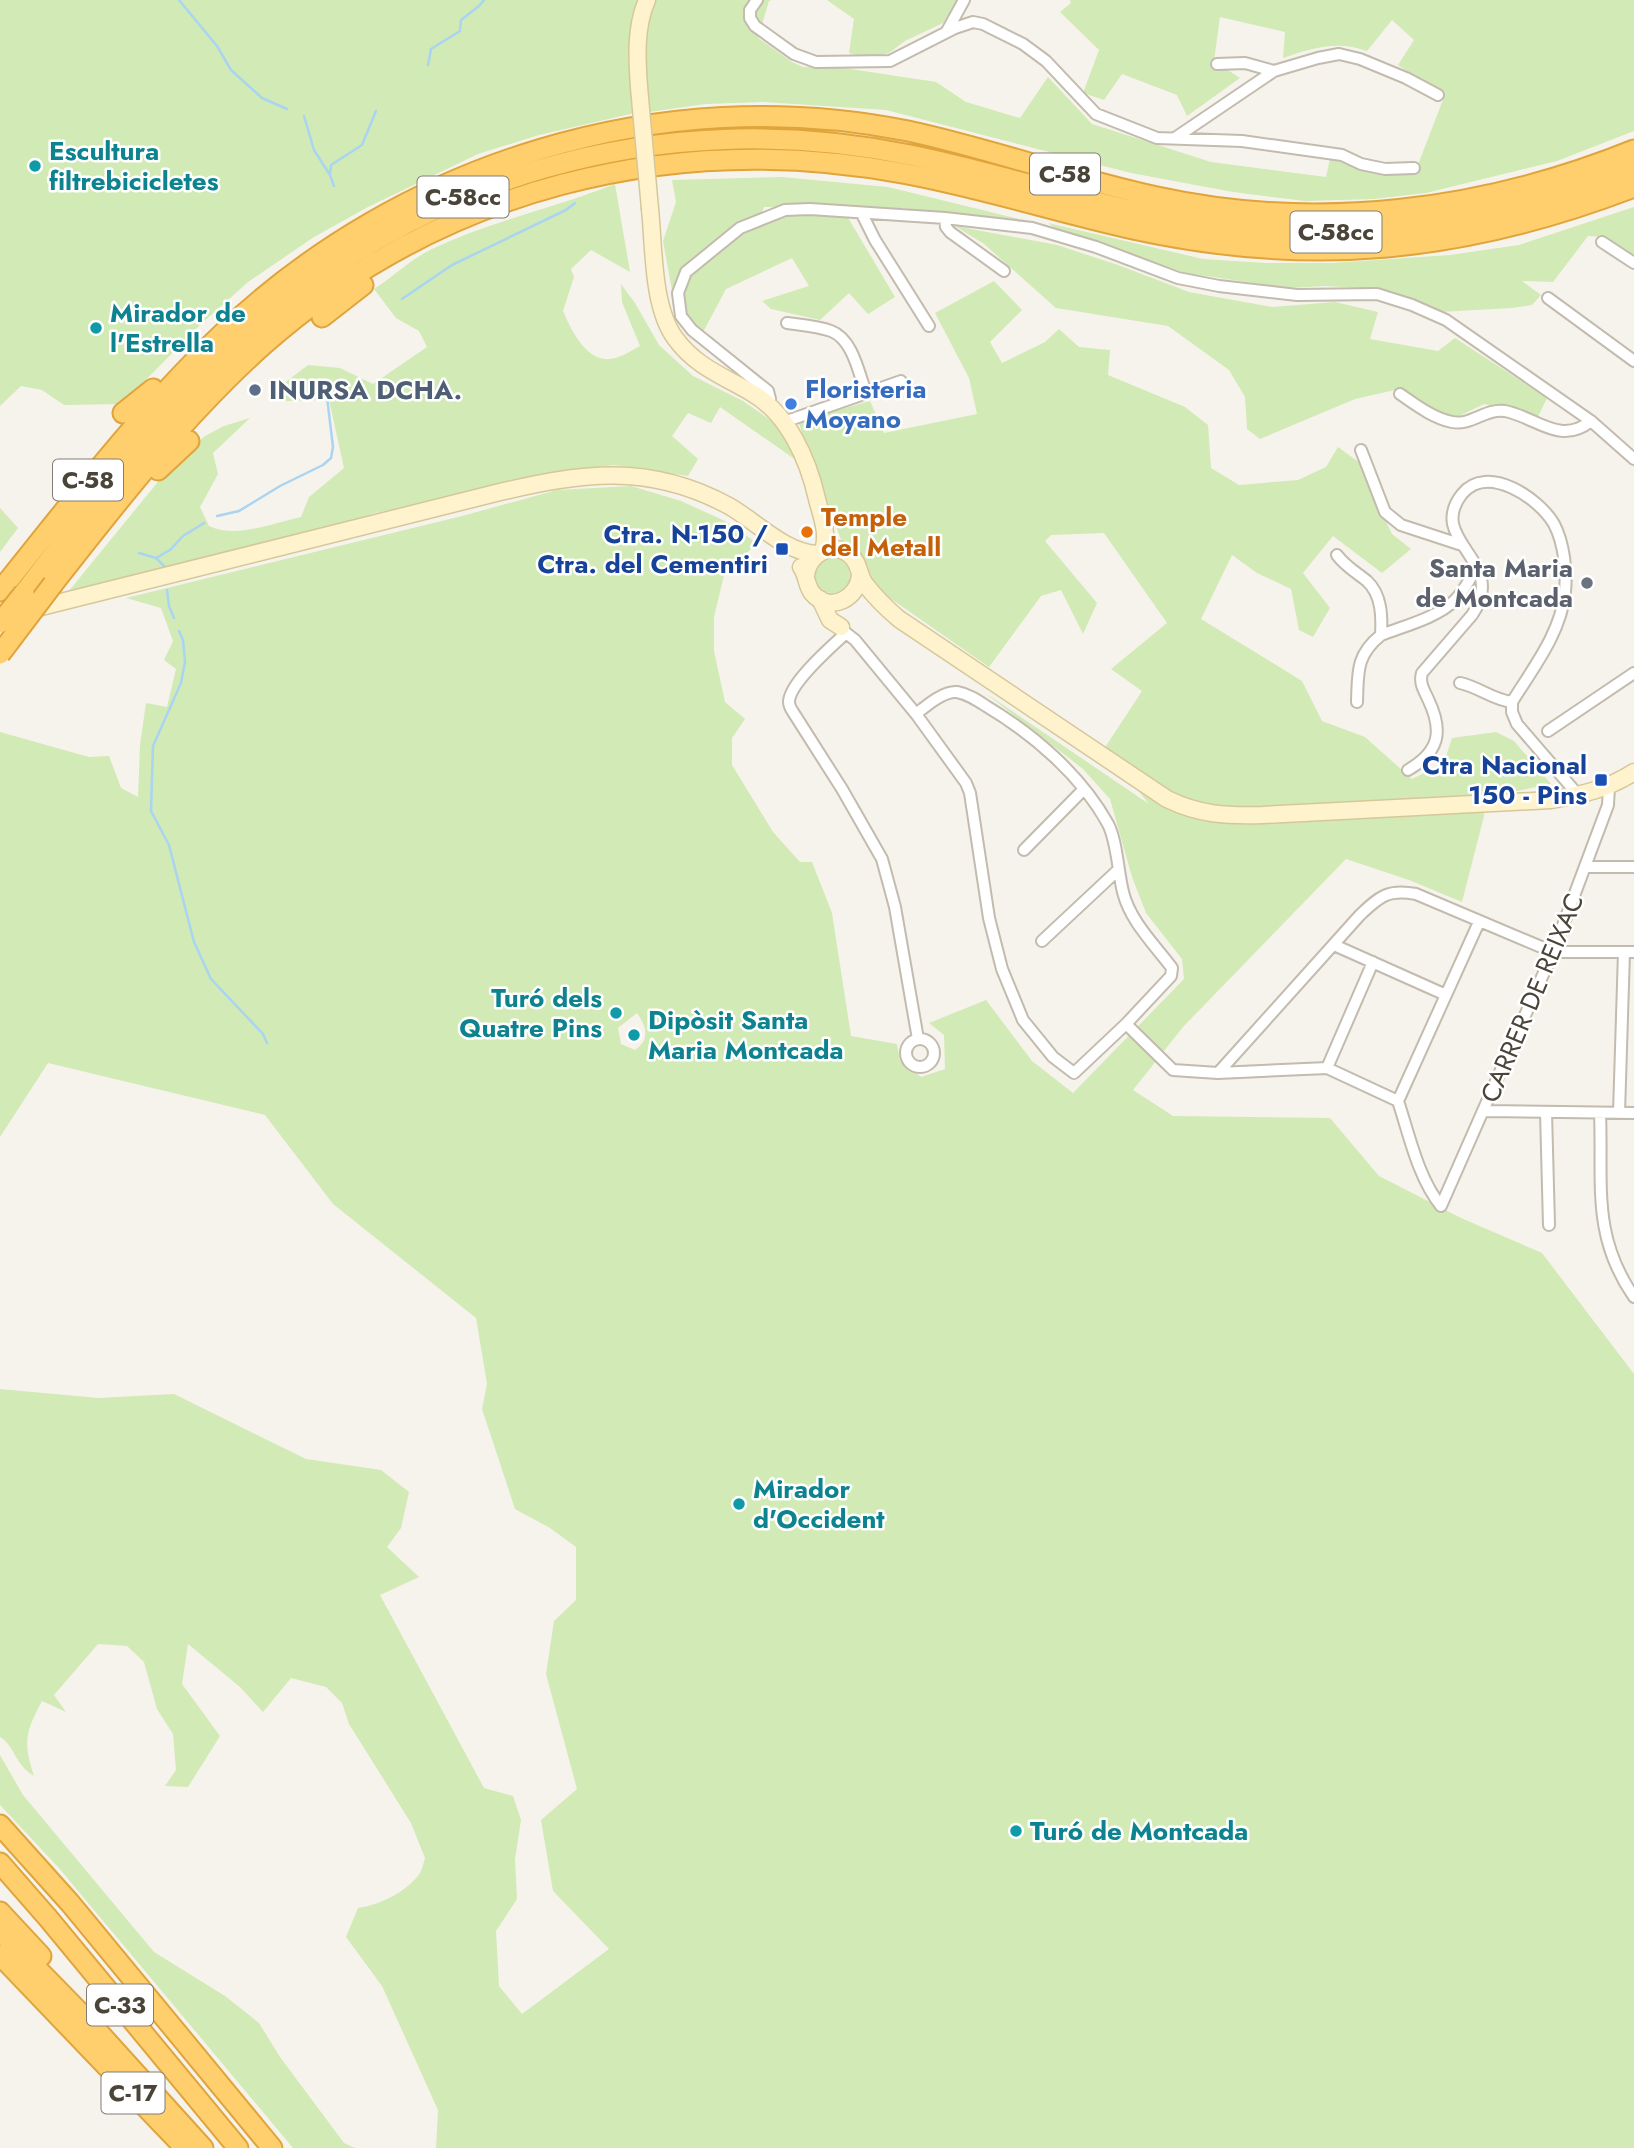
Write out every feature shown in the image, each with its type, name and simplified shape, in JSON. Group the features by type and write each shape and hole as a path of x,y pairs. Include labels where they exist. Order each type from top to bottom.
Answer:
{"highway":[{"name":"C-58","path":"0,591 125,436 182,373 226,330 281,284 336,244 441,186 507,159 553,145 623,129 670,122 790,117 860,123 931,136 1161,198 1208,206 1300,214 1349,214 1444,204 1555,180 1634,150"},
{"name":"C-58cc","path":"0,620 143,442 229,351 303,289 359,251 431,211 480,190 573,159 660,144 752,138 813,140 884,150 940,162 1151,215 1246,229 1342,232 1501,216 1634,187"},
{"name":"C-58","path":"0,654 162,448 263,345 357,274 398,249 463,218 529,193 598,175 692,162 764,159 835,163 905,173 1113,225 1182,239 1253,248 1324,250 1417,244 1476,235 1556,216 1634,187"},
{"name":"C-58cc","path":"1452,221 1560,188 1634,161"},
{"name":"C-58cc","path":"1452,221 1544,201 1634,170"},
{"path":"323,317 377,275 463,218"},
{"path":"123,413 153,389 182,373"},
{"path":"88,540 189,441"},
{"path":"0,575 30,536"},
{"name":"C-33","path":"0,1825 70,1903 272,2148"},
{"name":"C-33","path":"0,1863 238,2148"},
{"path":"0,1912 55,1971 91,2024"},
{"name":"C-17","path":"0,1931 91,2024 203,2148"},
{"name":"C-17","path":"0,1955 185,2148"}],"main road":[{"path":"647,0 639,26 639,88 659,290 668,327 686,352 700,365 755,394 784,422 802,455 834,544 809,563 806,575"},
{"path":"0,620 528,485 585,475 639,476 679,485 728,506 801,552 826,551 852,557 877,600 899,619 1167,799 1198,811 1224,816 1263,815 1551,800 1579,796 1609,786 1634,772"},
{"path":"784,543 806,575 811,591 820,599 831,603 847,598 877,600"},
{"path":"843,630 839,615 847,598 858,585 860,574"},
{"path":"820,599 830,620 843,630"}],"street":[{"path":"757,0 750,10 750,18 755,26 794,54 816,62 891,61 947,31 973,22 997,29 1046,61 1096,114 1157,138 1242,141 1342,155 1361,164 1385,169 1414,168"},
{"path":"947,31 964,0"},
{"path":"1175,138 1274,71 1339,54 1360,59 1438,95"},
{"path":"1217,64 1245,63 1274,71"},
{"path":"769,406 768,391 692,330 681,316 678,293 686,272 740,228 785,210 944,218 1032,228 1096,247 1178,278 1219,286 1297,295 1377,294 1412,305 1446,320 1591,421 1634,459"},
{"path":"862,214 875,240 929,326"},
{"path":"944,218 950,232 1004,271"},
{"path":"1602,243 1634,263"},
{"path":"1548,298 1634,361"},
{"path":"787,323 833,331 844,341 856,363 866,393"},
{"path":"784,422 901,382"},
{"path":"1400,394 1434,416 1455,423 1492,411 1504,411 1558,431 1578,430 1591,421"},
{"path":"1361,450 1385,512 1401,526 1462,545"},
{"path":"1408,769 1426,759 1437,737 1437,724 1420,678 1427,666 1478,607 1483,586 1483,579 1462,545 1453,522 1455,506 1470,486 1486,481 1495,482 1514,489 1542,508 1559,535 1565,582 1563,605 1552,637 1512,702 1512,712 1517,724 1579,796"},
{"path":"1337,555 1374,590 1381,612 1381,635"},
{"path":"1357,702 1362,657 1370,644 1381,635 1450,604 1477,568"},
{"path":"916,714 935,700 954,692 969,696 998,713 1042,746 1084,789 1110,827 1123,895 1135,920 1172,968 1171,976 1126,1024 1074,1073 1053,1057 1023,1020 1002,969 989,918 970,793 916,714 855,640 843,630 793,690 789,701 793,712 882,859 895,907 918,1039"},
{"path":"1548,731 1634,673"},
{"path":"1460,683 1470,685 1499,700 1512,702"},
{"name":"CARRER DE REIXAC","path":"1398,1101 1425,1180 1441,1206 1553,951 1608,805 1609,786"},
{"path":"1024,850 1084,789"},
{"path":"1586,867 1634,867"},
{"path":"1042,941 1118,870"},
{"path":"1218,1073 1375,901 1386,894 1400,891 1416,894 1553,951 1629,952 1622,1015 1619,1113"},
{"path":"1126,1024 1173,1070 1218,1073 1327,1068 1398,1101 1479,922"},
{"path":"1334,945 1446,995"},
{"path":"1327,1068 1374,962"},
{"path":"1622,1015 1634,1015"},
{"path":"1485,1111 1634,1114"},
{"path":"1546,1112 1549,1225"},
{"path":"1600,1113 1603,1226 1614,1264 1634,1297"}],"green space":[{"path":"0,0 772,0 769,1 758,38 803,67 844,68 936,82 966,102 1020,118 1048,77 1092,124 1211,162 1326,177 1330,159 1370,170 1414,175 1444,97 1398,65 1414,40 1392,20 1367,51 1335,46 1314,48 1283,58 1285,32 1220,17 1214,61 1240,78 1187,116 1177,95 1122,74 1104,100 1083,93 1099,50 1060,12 1071,3 1070,0 1634,0 1634,131 1557,161 1426,193 1374,199 1305,201 1233,192 1131,173 886,110 763,102 706,104 649,112 644,61 646,50 633,42 635,113 539,135 478,154 368,207 314,237 248,282 200,325 122,404 64,405 42,390 21,386 0,406"},
{"path":"827,0 957,0 943,23 905,41 889,53 866,58 849,53 854,19"},
{"path":"782,177 888,187 1023,220 900,208 764,207 761,215 847,216 895,297 868,314 849,293 820,320 771,309 762,301 809,286 792,258 726,289 702,334 677,318 663,241 676,202 672,180"},
{"path":"615,184 630,272 591,250 571,269 574,277 563,311 576,336 589,352 605,359 618,357 640,346 622,302 621,284 659,345 693,376 743,401 779,426 796,460 720,407 711,423 688,413 672,436 698,459 688,476 614,465 541,475 375,513 68,592 175,461 205,436 224,426 250,418 213,453 218,474 200,507 209,526 220,530 243,530 301,517 309,497 344,468 329,400 284,401 276,395 287,381 308,365 340,368 373,384 427,347 419,331 396,318 374,289 424,253 454,239"},
{"path":"1634,207 1634,256 1604,237 1588,236 1553,282 1522,281 1541,295 1532,305 1439,312 1381,289 1325,286 1287,288 1186,273 1055,228 1048,223 1203,259 1332,263 1450,255 1519,245"},
{"path":"955,226 1057,245 1189,292 1272,307 1335,302 1378,312 1370,339 1438,351 1455,338 1547,398 1538,417 1484,404 1455,418 1395,390 1355,399 1260,439 1247,429 1245,397 1229,370 1168,326 1056,308 984,244"},
{"path":"994,281 1022,310 990,342 1002,363 1045,342 1059,329 1079,347 1110,350 1108,375 1185,407 1208,425 1211,468 1239,485 1298,480 1326,467 1338,447 1364,466 1373,494 1392,534 1411,549 1382,573 1333,536 1303,573 1330,608 1313,637 1299,630 1291,589 1257,573 1232,555 1201,619 1302,681 1322,721 1365,737 1412,779 1444,763 1452,738 1496,732 1514,741 1551,784 1483,798 1484,816 1462,902 1409,880 1346,859 1183,1027 1133,1090 1173,1116 1330,1118 1379,1176 1461,1218 1542,1253 1634,1374 1634,2148 436,2148 438,2110 382,1986 346,1937 358,1908 383,1901 400,1892 420,1873 425,1858 411,1823 349,1724 342,1703 326,1687 291,1678 263,1712 240,1687 188,1644 182,1684 220,1736 188,1787 165,1786 176,1770 173,1734 157,1709 144,1662 127,1646 98,1644 54,1695 66,1712 42,1701 29,1730 27,1746 34,1776 23,1767 9,1745 0,1737 0,1389 98,1398 174,1394 306,1459 381,1470 409,1492 401,1528 387,1547 419,1577 380,1595 484,1788 513,1796 521,1820 515,1859 517,1899 496,1931 499,1986 522,2014 609,1949 553,1891 541,1820 577,1789 546,1674 554,1621 576,1600 576,1547 550,1528 515,1509 482,1409 487,1384 476,1318 333,1204 265,1115 48,1063 0,1137 0,732 89,757 109,756 121,788 138,797 140,745 146,703 167,707 176,669 164,660 173,641 161,608 126,598 462,516 557,490 631,486 681,501 725,521 757,543 724,575 714,617 714,651 725,702 745,719 732,738 732,765 773,832 800,862 812,862 832,913 851,1036 897,1044 900,1061 921,1077 945,1069 944,1035 929,1023 986,1000 1032,1061 1073,1093 1184,979 1182,959 1146,913 1132,877 1110,799 1083,769 984,692 1149,804 1104,749 1142,691 1111,669 1167,623 1104,533 1051,535 1045,541 1097,603 1083,634 1061,590 1041,596 989,667 887,596 866,577 844,548 798,421 870,401 884,433 977,414 969,378 935,313","holes":["637,1013 645,1028 645,1037 635,1050 621,1044 618,1028"]},
{"path":"0,508 18,528 0,552"},
{"path":"832,557 845,562 850,575 845,588 832,593 819,588 814,575 819,562"},
{"path":"0,1755 23,1795 154,1952 225,1996 259,2023 280,2057 344,2143 355,2148 293,2148 58,1867 0,1805"}],"waterway":[{"path":"179,0 217,46 231,70 262,98 287,109"},
{"path":"428,65 431,49 460,31 461,20 484,0"},
{"path":"330,175 331,165 362,145 376,111"},
{"path":"304,116 314,150 334,186"},
{"path":"402,299 452,265 566,210 575,203"},
{"path":"217,516 239,511 331,458 333,447 327,397"},
{"path":"156,558 204,523"},
{"path":"139,553 156,558 165,567"},
{"path":"167,590 174,618"},
{"path":"179,631 183,640 185,662 181,683 153,746 151,811 169,845 194,942 211,979 263,1034 267,1043"}],"place":[{"name":"Escultura filtrebicicletes","path":"35,166"},
{"name":"Mirador de l'Estrella","path":"96,328"},
{"name":"INURSA DCHA.","path":"255,390"},
{"name":"Floristeria Moyano","path":"791,404"},
{"name":"Temple del Metall","path":"807,532"},
{"name":"Ctra. N-150 / Ctra. del Cementiri","path":"782,549"},
{"name":"Santa Maria de Montcada","path":"1587,583"},
{"name":"Ctra Nacional 150 - Pins","path":"1601,780"},
{"name":"Turó dels Quatre Pins","path":"616,1013"},
{"name":"Dipòsit Santa Maria Montcada","path":"634,1035"},
{"name":"Mirador d'Occident","path":"739,1504"},
{"name":"Turó de Montcada","path":"1016,1831"}]}
